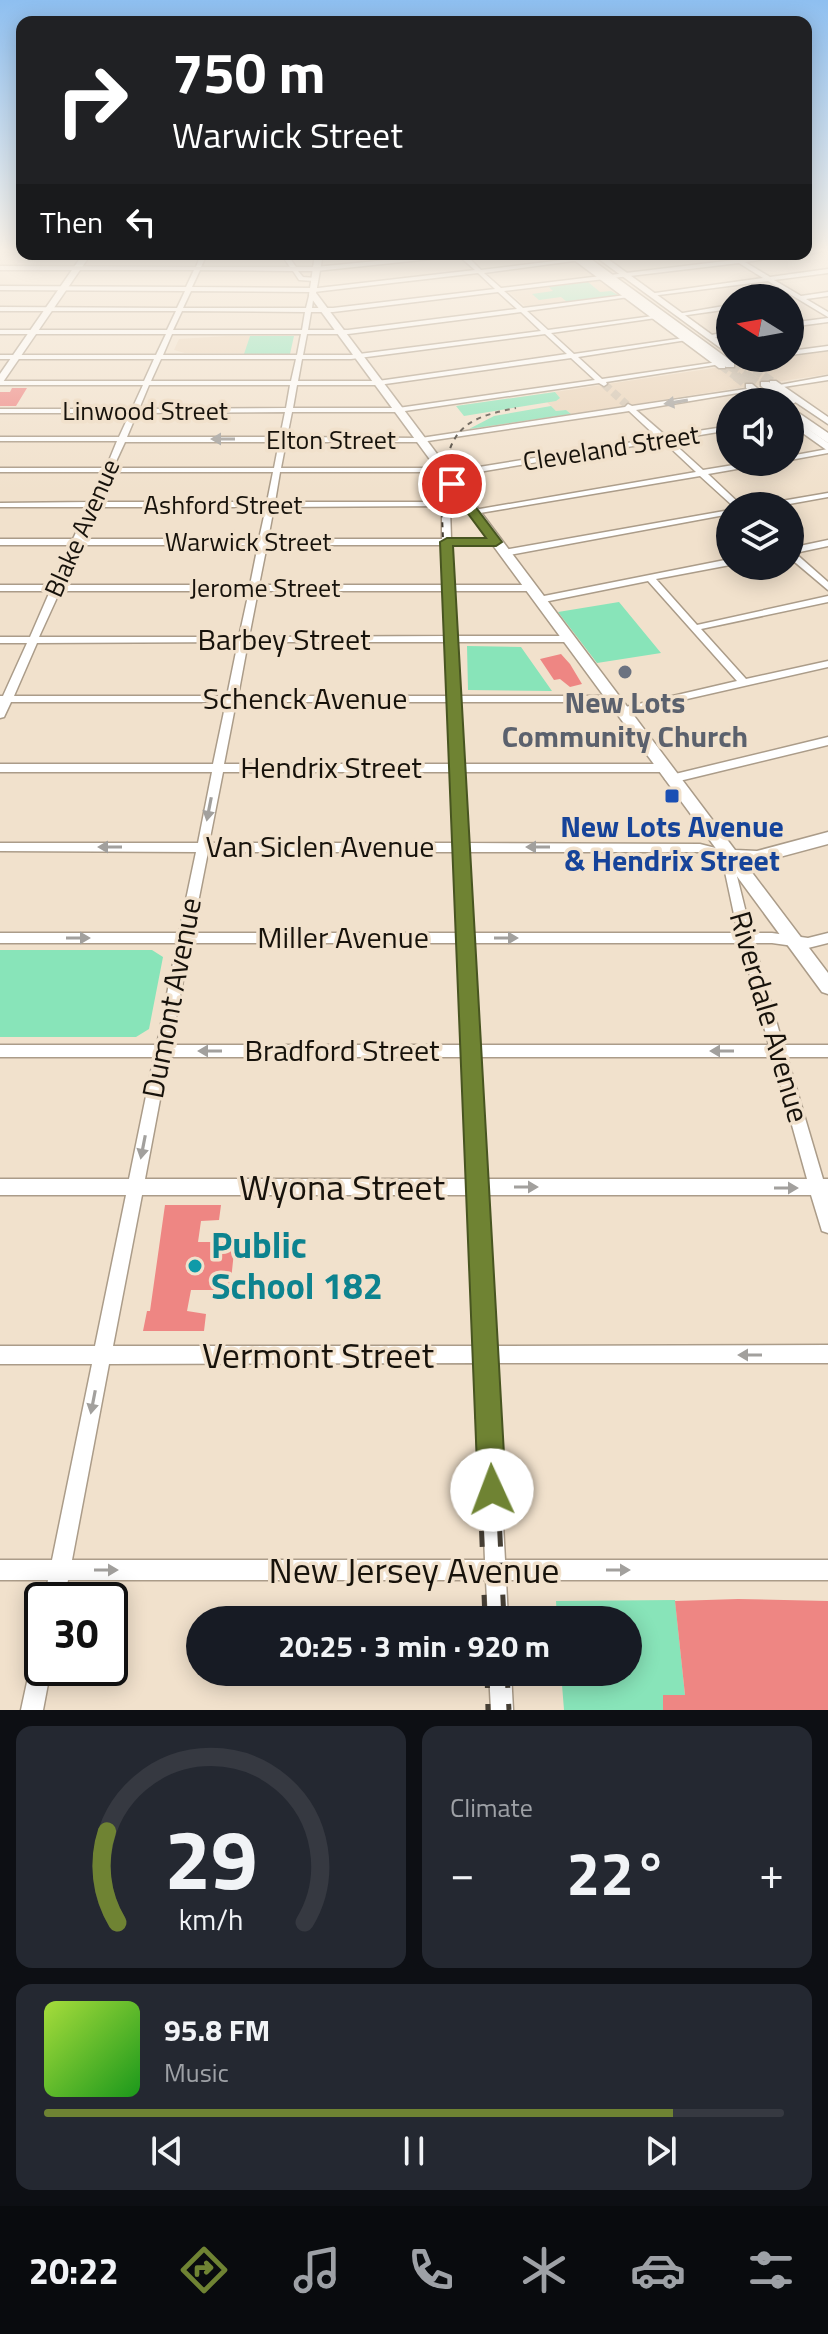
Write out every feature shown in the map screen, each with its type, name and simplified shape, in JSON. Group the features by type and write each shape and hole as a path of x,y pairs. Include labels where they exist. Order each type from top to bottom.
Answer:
{"highway":[{"path":"675,331 716,354"},
{"path":"677,331 687,338"},
{"path":"695,331 716,349"},
{"path":"702,331 707,334"},
{"path":"762,386 766,388"},
{"path":"804,412 828,429"},
{"path":"804,421 828,439"}],"street":[{"path":"0,332 351,331"},
{"path":"0,357 359,356 557,331"},
{"path":"0,381 33,332"},
{"name":"Blake Avenue","path":"0,715 3,699 33,640 168,332"},
{"name":"Dumont Avenue","path":"57,1582 304,332"},
{"path":"341,332 828,987"},
{"path":"546,332 602,382"},
{"path":"707,334 716,334"},
{"path":"707,334 716,341"},
{"path":"0,381 378,383 687,338"},
{"path":"804,351 828,348"},
{"name":"Linwood Street","path":"0,411 398,410 716,365"},
{"name":"Elton Street","path":"0,439 421,440 828,378"},
{"path":"762,386 823,413 828,421"},
{"path":"628,407 723,492"},
{"name":"Cleveland Street","path":"0,470 443,472 716,430"},
{"path":"804,430 828,450"},
{"path":"804,455 828,450"},
{"path":"474,512 716,471"},
{"path":"443,472 497,1606"},
{"path":"804,499 828,495"},
{"name":"Ashford Street","path":"0,505 445,504"},
{"name":"Warwick Street","path":"0,542 447,542 500,548 716,514"},
{"path":"804,549 828,543"},
{"name":"Jerome Street","path":"0,588 448,588 534,594 650,578 716,565"},
{"path":"804,565 828,587"},
{"path":"650,578 744,683"},
{"path":"695,628 828,599"},
{"name":"Barbey Street","path":"0,640 567,639"},
{"path":"621,711 828,664"},
{"name":"Schenck Avenue","path":"3,699 611,699"},
{"name":"Hendrix Street","path":"0,768 458,768 667,773 828,741"},
{"name":"Van Siclen Avenue","path":"0,847 700,848 727,855 757,857 828,838"},
{"name":"Riverdale Avenue","path":"727,855 777,1050 823,1187 828,1225"},
{"name":"Miller Avenue","path":"0,938 746,938 808,943 828,938"},
{"name":"Bradford Street","path":"0,1051 828,1051"},
{"name":"Wyona Street","path":"0,1187 823,1187"},
{"name":"Vermont Street","path":"0,1355 828,1354"},
{"name":"New Jersey Avenue","path":"0,1570 828,1570"},
{"path":"32,1710 37,1686"},
{"path":"501,1686 502,1710"}],"shaded area":[{"path":"250,336 245,353 185,353 174,350 179,339"},
{"path":"828,351 828,374 738,388 716,388 716,391 571,414 566,410 556,411 547,402 559,397 555,392 716,368 716,372 804,372 804,355"}],"green space":[{"path":"250,336 294,336 290,354 244,354"},
{"path":"555,392 560,398 556,401 464,416 456,406"},
{"path":"551,406 556,411 566,410 571,414 469,429 494,416"},
{"path":"619,602 661,653 597,663 558,612"},
{"path":"467,646 521,647 552,691 468,690"},
{"path":"0,950 152,950 163,957 149,1029 136,1037 0,1037"},
{"path":"675,1600 685,1695 663,1695 663,1710 564,1710 562,1686 642,1686 642,1606 556,1606 556,1601"}],"building":[{"path":"12,388 27,388 16,406 0,406 0,392 10,392"},
{"path":"561,654 582,684 570,687 560,679 554,680 540,659"},
{"name":"Public School 182","path":"165,1205 221,1205 219,1220 201,1221 198,1242 235,1242 230,1290 191,1290 187,1311 206,1314 204,1331 143,1331 147,1311 150,1311"},
{"path":"675,1601 828,1601 828,1710 663,1710 663,1695 685,1695"}],"tunnel":[{"path":"730,372 738,378"},
{"path":"740,372 748,378"},
{"path":"758,372 766,378"},
{"path":"736,376 749,386"},
{"path":"745,376 757,385"},
{"path":"763,376 773,383"},
{"path":"604,384 627,405"}],"railway":[{"path":"451,737 441,490 444,471 453,442 469,424 481,417 516,408"},
{"path":"451,735 460,990"},
{"path":"467,861 473,990"},
{"path":"460,988 473,1309"},
{"path":"473,988 489,1309"},
{"path":"473,1307 484,1606"},
{"path":"489,1307 503,1606"},
{"path":"487,1686 488,1710"},
{"path":"508,1686 509,1710"}],"place":[{"name":"New Lots Community Church","path":"625,672"},
{"name":"New Lots Avenue & Hendrix Street","path":"672,796"},
{"name":"Public School 182","path":"195,1266"}],"route":[{"path":"452,484 496,542 447,542 492,1490"}]}
